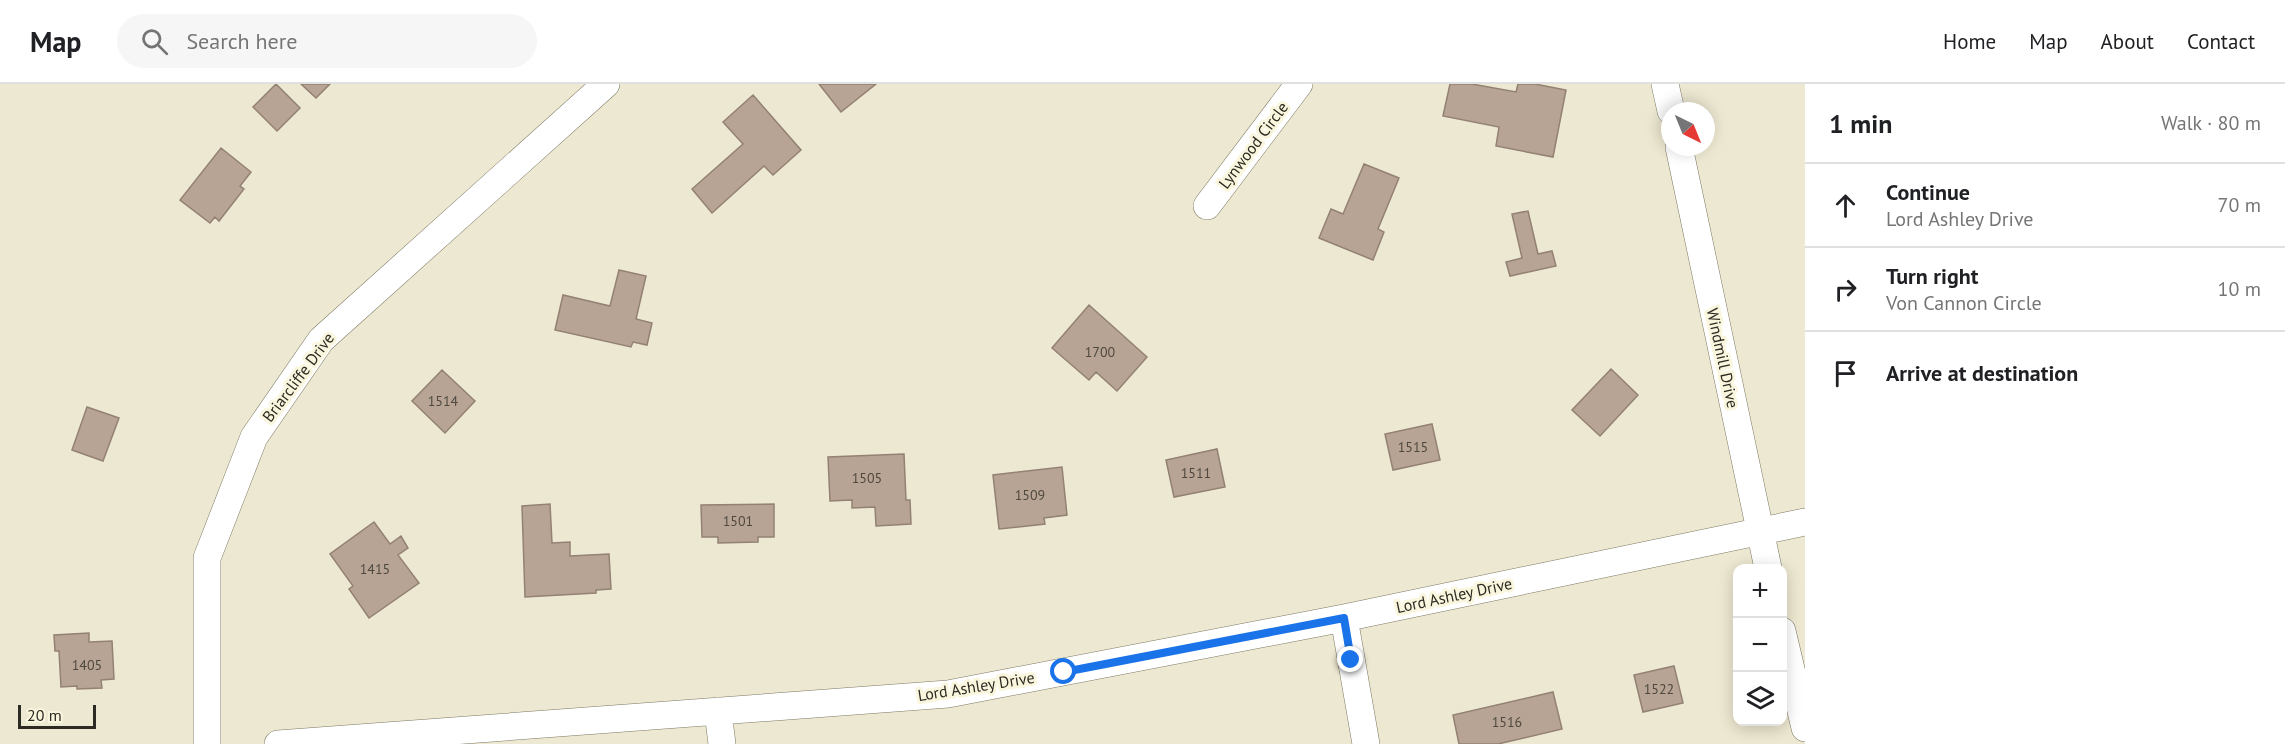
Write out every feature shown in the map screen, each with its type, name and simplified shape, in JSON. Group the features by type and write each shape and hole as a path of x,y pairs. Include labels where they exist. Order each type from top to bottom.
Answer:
{"street":[{"name":"Briarcliffe Drive","path":"207,744 207,558 254,437 321,340 606,84"},
{"name":"Lynwood Circle","path":"1207,206 1299,84"},
{"path":"1665,84 1669,102"},
{"name":"Windmill Drive","path":"1681,156 1767,564"},
{"name":"Lord Ashley Drive","path":"278,744 948,694 1344,618 1805,522"},
{"path":"1344,618 1366,744"},
{"path":"1787,652 1805,728"},
{"path":"718,711 722,744"}],"building":[{"path":"276,84 300,108 277,131 253,107"},
{"path":"301,84 330,84 316,98"},
{"path":"819,84 876,84 841,112"},
{"path":"1450,84 1472,84 1516,92 1518,84 1535,84 1566,90 1553,157 1496,146 1499,127 1443,116"},
{"path":"753,95 801,150 773,175 764,166 712,213 692,189 743,144 723,122"},
{"path":"221,148 251,172 240,186 244,189 219,221 215,217 210,223 180,200"},
{"path":"1364,164 1399,178 1378,229 1384,232 1373,260 1319,238 1331,209 1343,214"},
{"path":"1528,211 1538,254 1552,251 1556,266 1510,276 1506,262 1522,258 1512,214"},
{"path":"619,270 646,276 636,319 652,323 647,345 633,342 631,347 555,330 563,295 610,306"},
{"path":"1089,305 1147,357 1117,391 1096,372 1089,380 1052,348"},
{"path":"1611,369 1638,395 1600,436 1572,410"},
{"path":"442,370 475,401 445,433 412,401"},
{"path":"87,407 119,418 103,461 72,450"},
{"path":"1432,424 1440,460 1393,470 1385,434"},
{"path":"1217,449 1225,487 1174,497 1166,460"},
{"path":"904,454 906,500 910,500 911,524 876,526 875,507 852,508 852,500 830,501 828,457"},
{"path":"1062,467 1067,515 1044,518 1045,524 999,529 993,475"},
{"path":"550,504 552,543 570,542 570,556 609,554 611,589 596,590 596,593 525,597 522,506"},
{"path":"774,504 774,537 758,537 758,542 718,543 718,537 702,537 701,505"},
{"path":"374,522 390,544 401,536 408,548 398,555 419,583 369,618 349,589 353,586 330,554"},
{"path":"89,633 89,642 112,641 114,679 101,680 102,688 61,687 59,651 55,651 54,635"},
{"path":"1674,666 1683,703 1643,712 1634,675"},
{"path":"1553,692 1562,729 1498,744 1459,744 1453,715"}],"route":[{"path":"1064,672 1344,618 1351,660"}]}
